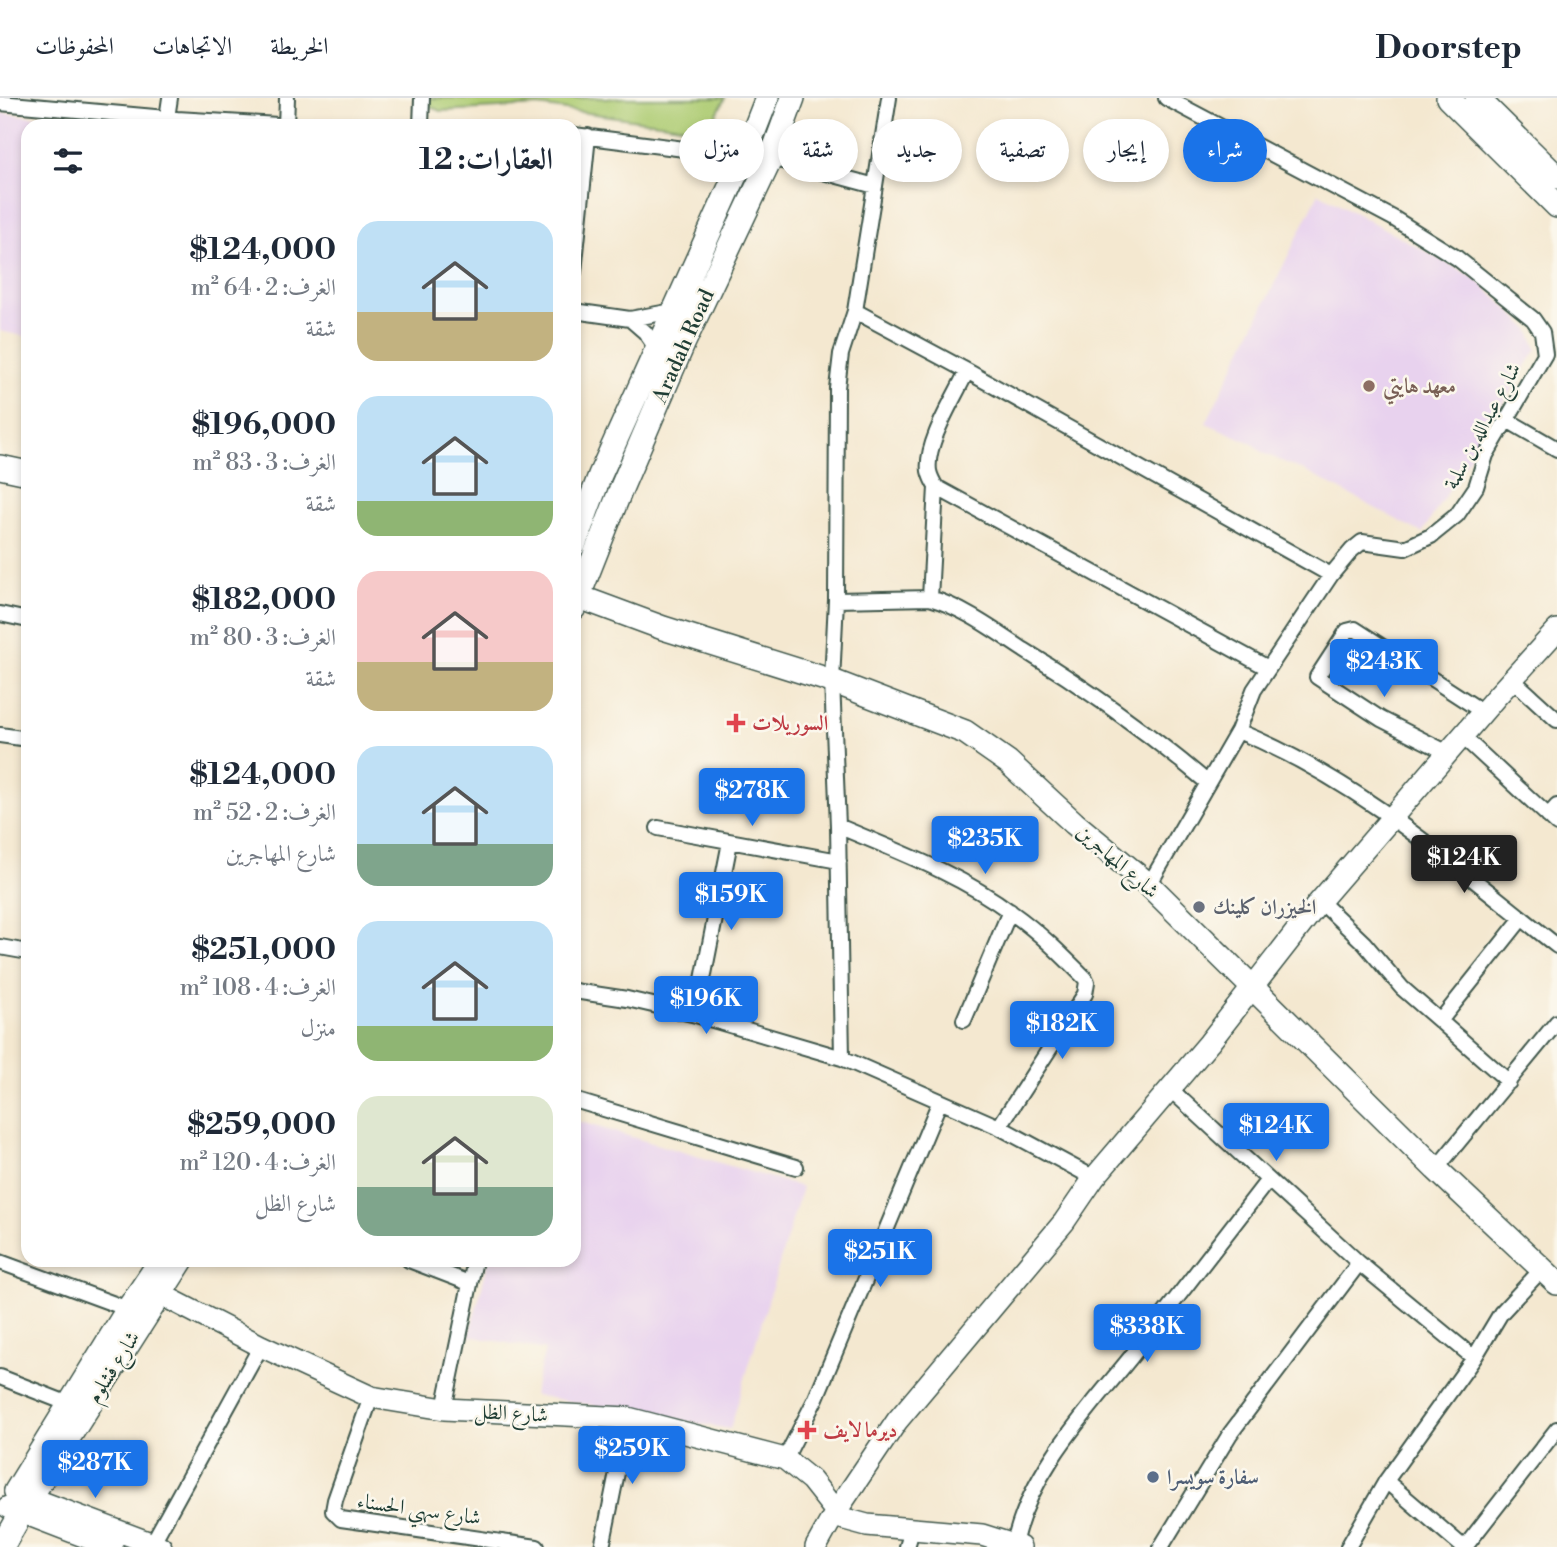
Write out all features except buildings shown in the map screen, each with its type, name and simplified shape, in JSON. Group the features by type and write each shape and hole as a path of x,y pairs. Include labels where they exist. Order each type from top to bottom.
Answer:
{"main road":[{"name":"Aradah Road","path":"759,119 767,98"},
{"name":"Aradah Road","path":"581,588 684,342 771,158 793,98"},
{"path":"1448,98 1557,206"},
{"path":"1477,98 1557,177"},
{"name":"Aradah Road","path":"581,526 600,475 732,182"},
{"path":"0,467 21,471"},
{"name":"شارع المهاجرين","path":"581,602 832,681 965,732 1008,762 1074,823 1149,885 1436,1169 1549,1276"},
{"path":"816,1547 835,1513 897,1421 1064,1222 1094,1178 1209,1043 1250,987 1320,901 1557,630"},
{"name":"شارع فشلوم","path":"2,1547 11,1503 69,1404 156,1267"},
{"name":"شارع فشلوم","path":"11,1503 177,1267"},
{"name":"شارع الظل","path":"160,1294 261,1346 371,1397 444,1409 628,1418 785,1459 811,1480 835,1513"},
{"path":"11,1503 156,1545"},
{"path":"11,1503 112,1547"},
{"path":"835,1513 841,1518 909,1539 982,1535 1017,1546"}],"street":[{"path":"170,98 174,119"},
{"path":"286,119 287,98"},
{"path":"421,119 422,98"},
{"path":"842,1058 839,861 832,681 836,600 837,388 841,354 855,311 889,98"},
{"name":"شارع عبدالله بن سلمة","path":"1149,885 1238,731 1254,690 1331,575 1362,542 1405,548 1432,536 1457,515 1476,487 1486,455 1545,354 1542,332 1533,319 1457,258 1393,218 1166,98"},
{"path":"0,103 155,119"},
{"path":"581,135 679,148"},
{"path":"771,158 875,186"},
{"path":"581,312 630,319 673,311"},
{"path":"855,311 1331,575"},
{"path":"630,319 645,332 656,348"},
{"path":"930,598 936,487 929,472 933,445 967,371"},
{"path":"1507,420 1557,449"},
{"path":"936,487 1268,667"},
{"path":"836,600 930,598 942,601 1078,684 1157,740 1208,783"},
{"path":"0,614 21,618"},
{"path":"1448,753 1381,719 1317,677 1347,631 1355,629 1483,712"},
{"path":"1513,679 1557,720"},
{"path":"1238,731 1319,769 1394,817 1557,946"},
{"path":"1462,736 1554,815"},
{"path":"1,739 21,739"},
{"path":"838,826 942,871 1010,911 1048,941 1085,978 1085,994 999,1127"},
{"path":"658,828 839,861"},
{"path":"696,1015 730,842"},
{"path":"1320,901 1372,951 1402,988 1509,1082"},
{"path":"964,1020 1010,911"},
{"path":"1440,1021 1522,918"},
{"path":"0,947 21,951"},
{"path":"581,992 627,999 696,1015 842,1058 999,1127 1094,1178"},
{"path":"1436,1169 1557,1022"},
{"path":"1170,1089 1359,1263 1474,1358"},
{"path":"785,1459 816,1398 940,1101"},
{"path":"581,1102 796,1167"},
{"path":"1017,1546 1036,1484 1050,1460 1268,1180"},
{"path":"0,1262 128,1309"},
{"path":"1161,1547 1230,1434 1359,1263"},
{"path":"428,1267 470,1283"},
{"path":"444,1409 473,1267"},
{"path":"1348,1547 1386,1481 1474,1358 1501,1313 1549,1276"},
{"path":"156,1545 261,1346"},
{"path":"0,1377 69,1404"},
{"name":"شارع سهي الحسناء","path":"371,1397 335,1500 333,1511 341,1519 537,1547"},
{"path":"602,1547 628,1418"},
{"path":"1386,1481 1464,1547 1557,1429"}],"shaded area":[{"path":"0,113 55,119 21,119 21,336 0,331"},
{"name":"معهد هايتي","path":"1319,193 1476,279 1529,329 1537,349 1422,533 1309,473 1263,453 1252,443 1206,423"},
{"path":"581,1122 802,1187 730,1429 533,1395 545,1350 469,1336 487,1267 581,1267"}],"green space":[{"path":"426,98 725,98 714,119 679,119 679,126 538,106 440,111 425,104"}],"place":[{"name":"معهد هايتي","path":"1369,386"},
{"name":"السوريلات","path":"736,723"},
{"name":"الخيزران كلينك","path":"1199,907"},
{"name":"ديرما لايف","path":"807,1430"},
{"name":"سفارة سويسرا","path":"1153,1477"}]}
